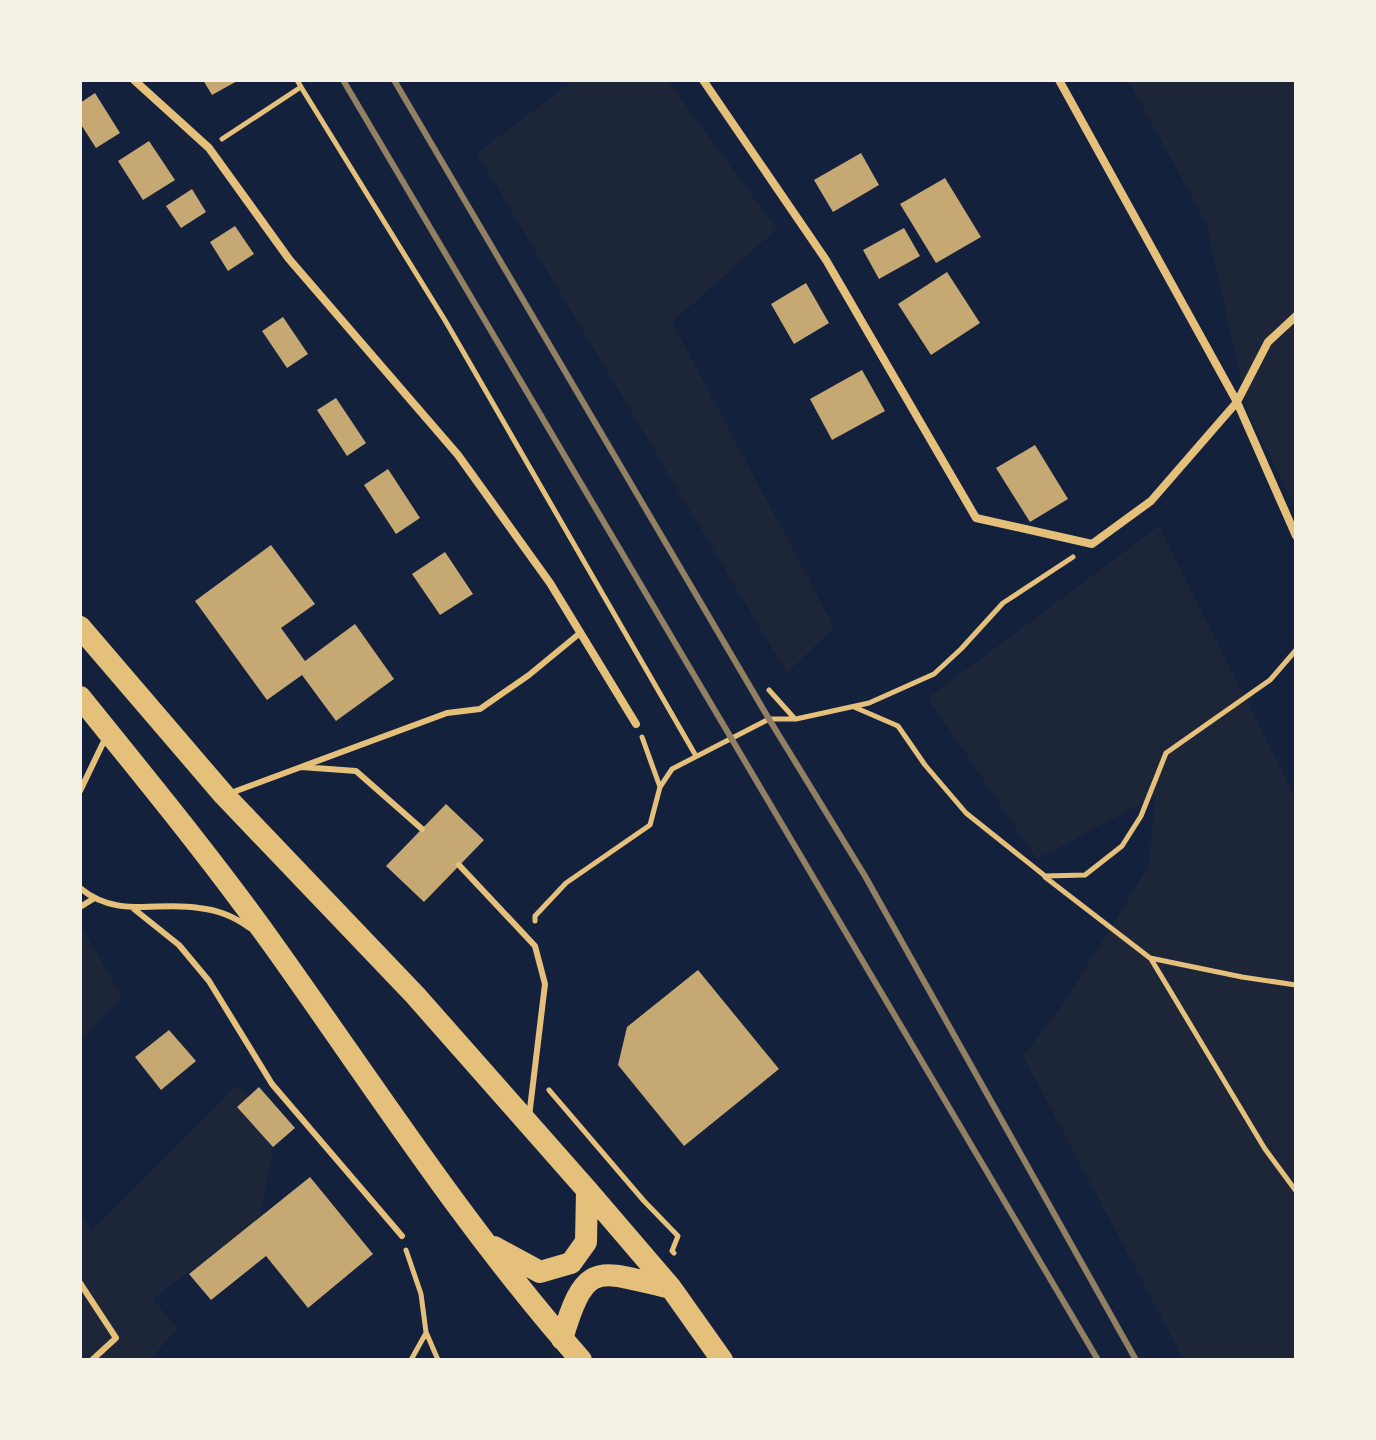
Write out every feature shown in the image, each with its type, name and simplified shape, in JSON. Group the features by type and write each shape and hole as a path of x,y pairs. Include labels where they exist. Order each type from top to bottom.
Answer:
{"highway":[{"path":"80,627 224,795 346,921 587,1190 671,1288 722,1360"},
{"path":"80,697 183,824 273,944 382,1102 486,1243 581,1360"},
{"path":"486,1243 540,1272 571,1263 586,1242 587,1190"},
{"path":"562,1339 573,1301 585,1282 607,1273 671,1288"}],"street":[{"path":"134,80 209,148 289,259 458,455 550,583 636,724"},
{"path":"703,80 826,260 976,518 1092,544 1151,501 1237,402 1268,342 1296,316"},
{"path":"1059,80 1237,402 1296,536"}],"lane":[{"path":"224,795 447,713 480,709 529,675 580,633"},
{"path":"80,791 109,732"},
{"path":"301,767 356,771 422,829"},
{"path":"459,865 535,946 545,984 528,1123"},
{"path":"80,888 93,899 134,909 198,907 233,916 273,944"},
{"path":"80,907 93,899"},
{"path":"134,909 179,945 209,981 272,1084 402,1236"},
{"path":"80,1283 116,1338 92,1360"}],"path":[{"path":"297,80 446,322 696,756"},
{"path":"209,148 301,87"},
{"path":"535,946 535,916 566,883 650,825 660,787 672,769 769,719 796,719 869,703 934,674 1003,603 1092,544"},
{"path":"1045,876 1085,875 1122,846 1141,816 1166,753 1270,680 1296,650"},
{"path":"769,690 796,719"},
{"path":"854,707 898,726 925,765 966,813 1150,958 1265,1149 1296,1191"},
{"path":"636,724 660,787"},
{"path":"1150,958 1296,985"},
{"path":"536,1074 644,1201 678,1236 672,1251 681,1263"},
{"path":"402,1236 421,1294 426,1332 438,1360"},
{"path":"411,1360 426,1332"}],"shaded area":[{"path":"571,80 667,80 777,229 672,322 834,627 787,673 477,153"},
{"path":"1128,80 1296,80 1296,508 1248,412 1206,223"},
{"path":"1159,526 1296,799 1296,1360 1184,1360 1023,1056 1064,1003 1148,867 1156,796 1037,859 928,698"},
{"path":"80,924 122,997 80,1042"},
{"path":"237,1085 277,1130 260,1218 153,1299 178,1329 149,1360 80,1360 80,1215 93,1230"}],"building":[{"path":"203,80 239,80 212,95"},
{"path":"95,93 120,133 96,148 80,123 80,103"},
{"path":"149,141 175,180 143,200 118,161"},
{"path":"861,153 879,185 833,212 814,180"},
{"path":"945,178 981,237 936,263 900,204"},
{"path":"192,189 206,212 181,228 166,206"},
{"path":"235,226 254,254 228,271 210,242"},
{"path":"904,228 920,256 879,279 863,250"},
{"path":"947,272 980,323 931,355 898,304"},
{"path":"806,283 829,323 794,344 771,304"},
{"path":"283,317 308,354 287,368 262,331"},
{"path":"862,370 885,411 832,440 810,399"},
{"path":"336,398 366,443 347,456 317,410"},
{"path":"1035,445 1068,499 1030,522 996,468"},
{"path":"388,469 420,518 396,534 364,485"},
{"path":"271,545 315,604 281,628 305,661 355,624 394,679 336,721 302,675 267,700 195,601"},
{"path":"445,552 473,594 440,615 412,574"},
{"path":"446,804 484,840 424,902 386,866"},
{"path":"698,970 779,1069 684,1146 618,1065 627,1027"},
{"path":"169,1030 196,1061 161,1090 135,1057"},
{"path":"259,1087 295,1128 273,1147 237,1107"},
{"path":"310,1177 373,1254 308,1308 266,1256 211,1300 189,1274"}],"railway":[{"path":"343,80 1098,1360"},
{"path":"394,80 769,719 865,876 1136,1360"}]}
